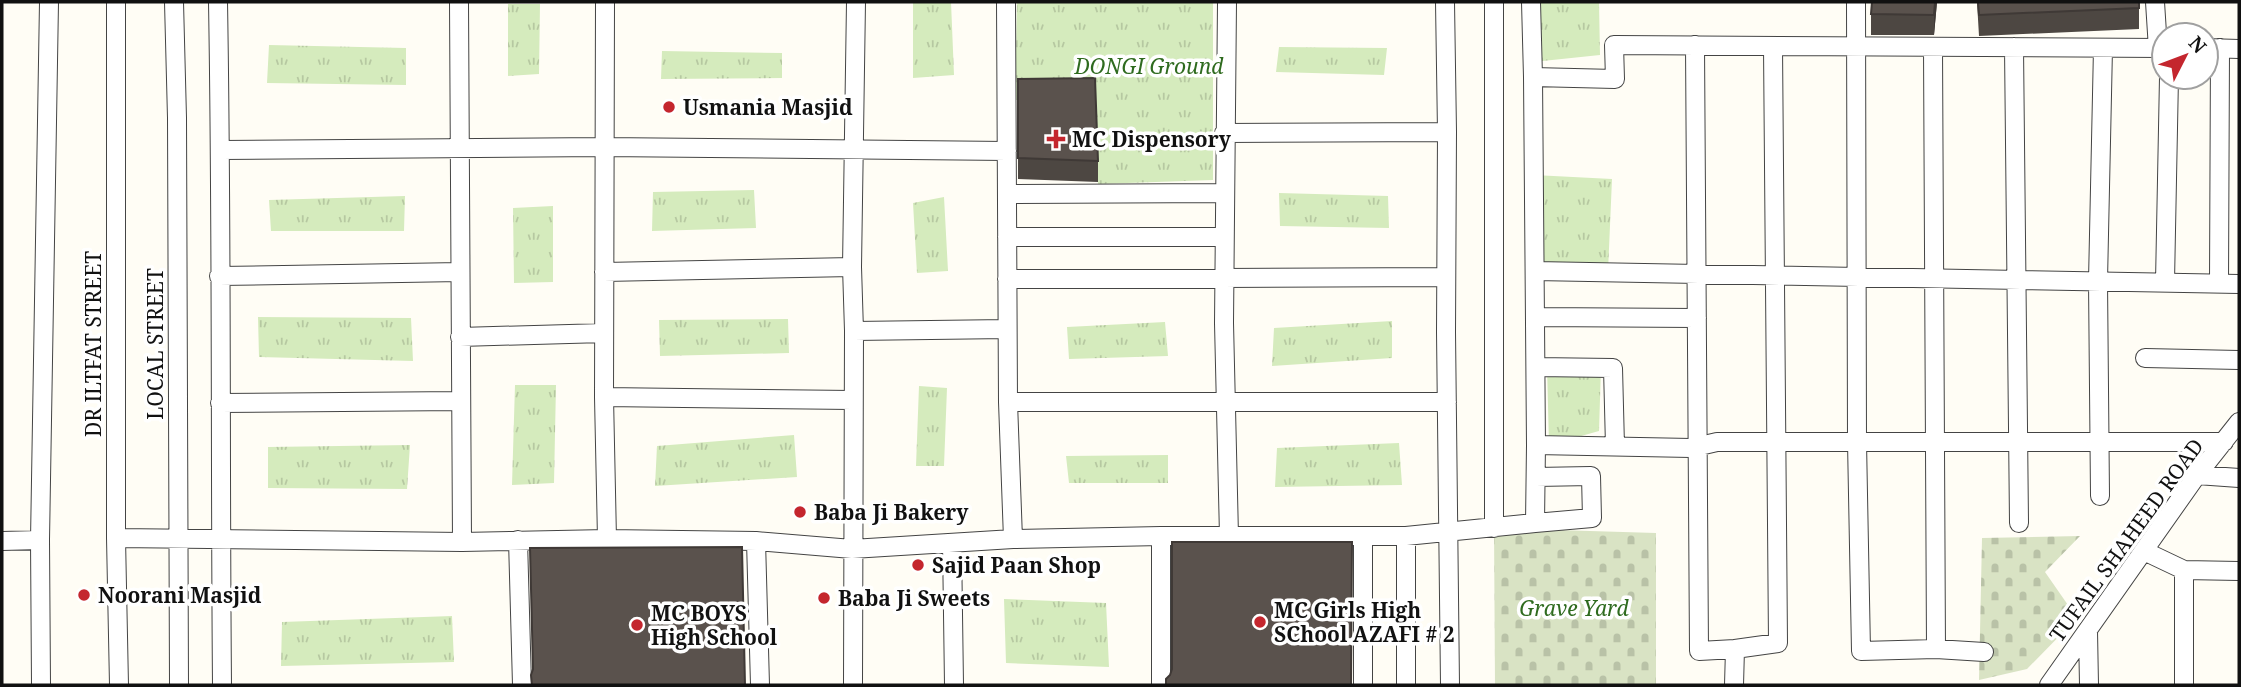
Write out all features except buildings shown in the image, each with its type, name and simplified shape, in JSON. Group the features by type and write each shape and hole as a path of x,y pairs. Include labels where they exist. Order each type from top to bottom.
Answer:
{"street":[{"path":"41,685 40,540 49,2"},
{"name":"DR ILTFAT STREET","path":"116,2 116,538 119,685"},
{"name":"LOCAL STREET","path":"174,2 177,118 179,685"},
{"path":"218,2 221,150 219,276 222,685"},
{"path":"459,2 462,542"},
{"path":"605,2 603,147 607,538"},
{"path":"853,685 852,267 856,2"},
{"path":"1006,2 1007,330 1013,539"},
{"path":"1227,2 1224,278 1229,536"},
{"path":"1445,2 1450,685"},
{"path":"1494,2 1494,528"},
{"path":"1531,2 1536,367 1535,523"},
{"path":"1856,2 1857,442 1861,650 1936,649 1984,652"},
{"path":"2155,2 2157,21"},
{"path":"1533,77 1615,79 1614,45 2150,49"},
{"path":"1695,45 1699,651 1778,643 1773,46"},
{"path":"1933,47 1936,649"},
{"path":"2014,47 2019,523"},
{"path":"2100,496 2098,281 2102,48"},
{"path":"2220,48 2239,49"},
{"path":"2165,282 2169,91"},
{"path":"2214,91 2219,283"},
{"path":"1224,133 1447,132"},
{"path":"221,150 603,147 1007,151"},
{"path":"1007,194 1224,193"},
{"path":"1007,237 1224,237"},
{"path":"604,272 852,267"},
{"path":"1535,271 2239,284"},
{"path":"219,276 460,272"},
{"path":"1007,279 1445,277"},
{"path":"1535,317 1697,318"},
{"path":"854,331 1007,330"},
{"path":"460,337 604,333"},
{"path":"2145,358 2239,360"},
{"path":"1536,367 1613,368 1615,446"},
{"path":"604,397 852,400"},
{"path":"220,403 460,401"},
{"path":"1008,402 1447,402"},
{"name":"TUFAIL SHAHEED ROAD","path":"2049,685 2197,475 2239,422"},
{"path":"1536,445 1698,446 1717,442 2224,442"},
{"path":"2197,475 2239,478"},
{"path":"116,538 462,542 607,538 756,541 852,549 1013,539 1406,536 1592,519 1591,476 1536,477"},
{"path":"1161,536 1161,685"},
{"path":"1406,536 1406,685"},
{"path":"1363,537 1363,685"},
{"path":"2,541 40,540"},
{"path":"518,540 522,685"},
{"path":"756,541 760,685"},
{"path":"952,543 954,685"},
{"path":"2144,551 2184,570 2239,571"},
{"path":"2184,570 2184,685"},
{"path":"2088,631 2089,685"},
{"path":"1734,685 1735,649"}],"green space":[{"path":"913,2 951,2 954,75 913,78"},
{"name":"DONGI Ground","path":"1017,2 1213,2 1213,180 1098,184 1094,99 1015,100"},
{"path":"1531,2 1599,2 1600,55 1533,62"},
{"path":"508,4 540,4 539,74 508,76"},
{"path":"269,45 406,48 406,85 267,83"},
{"path":"1279,47 1387,48 1384,75 1276,72"},
{"path":"662,51 782,53 782,78 661,79"},
{"path":"1534,175 1612,179 1608,272 1535,271"},
{"path":"754,190 756,228 652,231 653,192"},
{"path":"1279,193 1388,196 1389,228 1280,226"},
{"path":"405,196 404,231 271,231 269,200"},
{"path":"944,197 948,271 917,273 913,203"},
{"path":"553,206 553,282 514,283 513,208"},
{"path":"258,317 411,318 413,361 259,357"},
{"path":"788,319 789,353 660,356 659,320"},
{"path":"1392,321 1392,358 1272,366 1274,328"},
{"path":"1165,322 1168,356 1069,359 1067,327"},
{"path":"1547,367 1601,367 1599,431 1549,445"},
{"path":"515,385 556,385 554,483 512,485"},
{"path":"919,386 947,388 944,466 916,466"},
{"path":"794,435 797,477 655,486 657,446"},
{"path":"1399,443 1402,485 1275,487 1277,448"},
{"path":"410,445 407,489 268,488 268,447"},
{"path":"1168,455 1168,483 1069,483 1066,456"},
{"name":"Grave Yard","path":"1494,528 1656,533 1656,685 1495,685"},
{"path":"2080,536 2045,572 2077,618 2027,669 1979,680 1982,538"},
{"path":"1004,599 1106,603 1109,667 1006,663"},
{"path":"452,616 454,662 281,666 282,622"}],"place":[{"name":"Usmania Masjid","path":"669,107"},
{"name":"MC Dispensory","path":"1056,139"},
{"name":"Baba Ji Bakery","path":"800,512"},
{"name":"Sajid Paan Shop","path":"918,565"},
{"name":"Noorani Masjid","path":"84,595"},
{"name":"Baba Ji Sweets","path":"824,598"},
{"name":"MC Girls High SChool AZAFI # 2","path":"1260,622"},
{"name":"MC BOYS High School","path":"637,625"}]}
